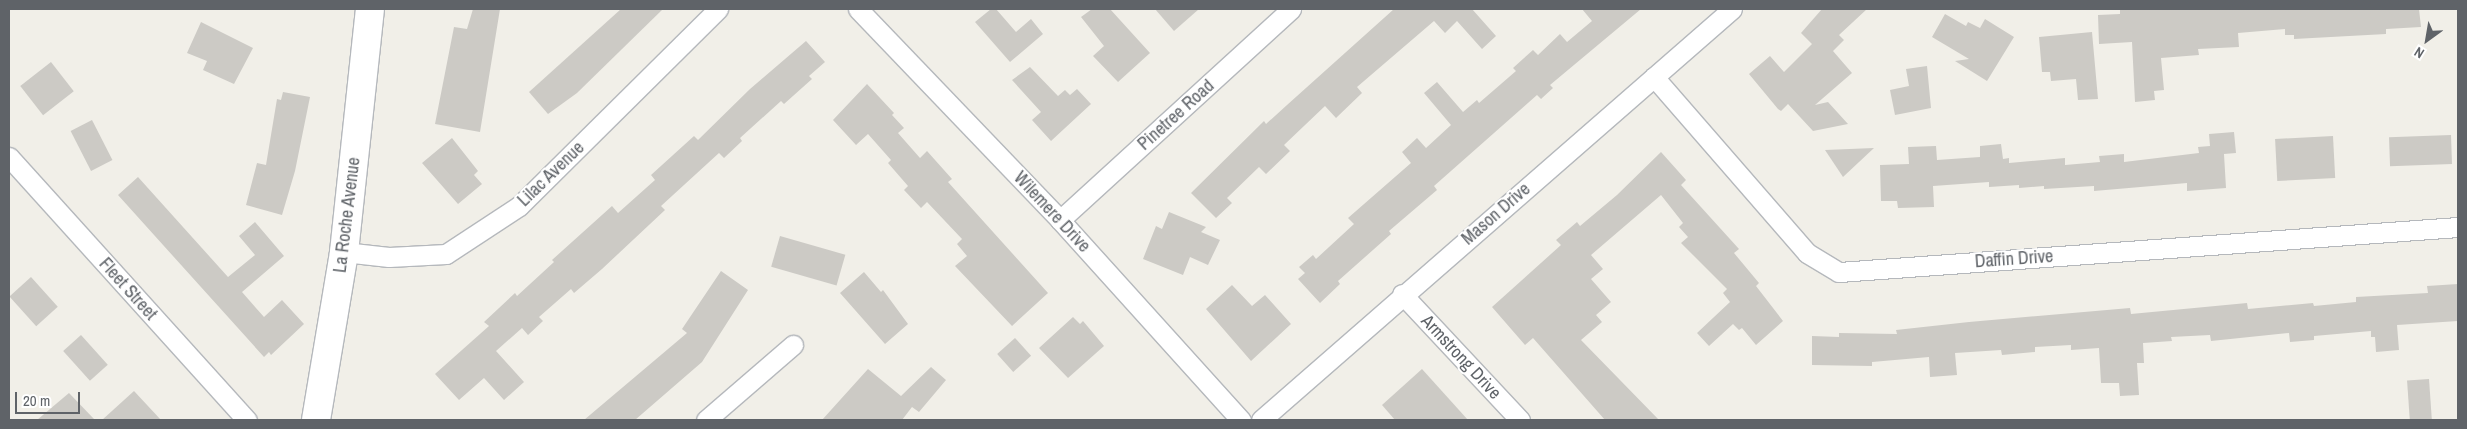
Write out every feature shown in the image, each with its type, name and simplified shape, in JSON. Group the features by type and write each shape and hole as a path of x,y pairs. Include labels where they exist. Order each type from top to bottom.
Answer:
{"main road":[{"name":"La Roche Avenue","path":"316,420 344,252 370,9"}],"street":[{"name":"Lilac Avenue","path":"344,252 389,257 446,254 519,206 718,9"},
{"name":"Wilemere Drive","path":"858,9 1060,220 1242,420"},
{"name":"Mason Drive","path":"1261,420 1402,294 1732,9"},
{"name":"Pinetree Road","path":"1060,220 1280,13"},
{"name":"Daffin Drive","path":"1654,77 1807,253 1839,272 2458,226"},
{"name":"Fleet Street","path":"9,157 247,420"},
{"name":"Armstrong Drive","path":"1402,294 1520,420"},
{"path":"706,420 792,345"}],"building":[{"path":"473,9 500,9 480,132 435,124 454,27 467,29"},
{"path":"621,9 663,9 577,93 548,114 529,92"},
{"path":"991,9 996,9 1016,32 1031,19 1043,34 1010,62 975,22"},
{"path":"1092,9 1110,9 1150,53 1118,82 1093,56 1104,46 1081,17"},
{"path":"1155,9 1199,9 1174,31"},
{"path":"1394,9 1472,9 1496,36 1482,49 1457,21 1445,33 1434,21 1357,87 1362,93 1336,118 1325,106 1284,145 1290,151 1266,174 1259,167 1227,198 1232,203 1216,218 1191,193 1264,121 1266,124"},
{"path":"1582,9 1641,9 1550,85 1553,88 1541,99 1537,95 1434,186 1437,190 1389,231 1391,234 1338,281 1340,284 1320,303 1298,279 1305,273 1299,267 1313,255 1316,259 1354,224 1348,218 1411,163 1402,152 1417,138 1426,148 1451,125 1424,93 1437,82 1463,112 1477,100 1479,103 1516,71 1513,68 1533,50 1538,55 1560,34 1567,42 1592,21"},
{"path":"1822,9 1867,9 1839,35 1844,40 1833,51 1852,73 1815,105 1828,102 1848,124 1813,131 1788,104 1781,111 1778,109 1749,74 1770,56 1784,72 1812,44 1801,33"},
{"path":"2120,9 2419,9 2421,27 2386,29 2386,34 2294,39 2294,35 2285,35 2285,29 2238,33 2239,47 2198,49 2199,55 2161,58 2164,90 2154,91 2155,100 2135,102 2132,42 2099,44 2098,15 2120,14"},
{"path":"1945,14 1966,26 1968,22 1980,28 1985,19 2014,37 1987,81 1955,61 1969,59 1932,37"},
{"path":"201,22 253,48 234,84 203,70 207,61 187,53"},
{"path":"2092,32 2098,99 2078,100 2076,79 2051,81 2050,72 2042,72 2039,37"},
{"path":"806,41 825,62 809,76 812,79 784,104 781,101 740,138 742,141 724,158 719,153 661,206 665,210 602,269 574,293 571,289 539,317 543,321 528,335 522,328 496,351 524,382 504,400 484,378 459,400 435,374 489,326 484,322 515,293 517,296 554,262 552,260 612,206 618,213 655,180 651,175 694,136 698,140 750,89"},
{"path":"51,62 74,91 43,115 20,86"},
{"path":"1927,66 1931,108 1895,115 1890,90 1909,86 1906,69"},
{"path":"1030,67 1058,96 1065,90 1070,95 1077,89 1091,104 1051,141 1032,120 1041,112 1012,80"},
{"path":"867,84 894,113 892,115 904,128 898,133 920,158 927,151 952,179 948,182 1048,293 1012,326 955,266 967,256 957,244 962,239 927,202 921,208 904,190 908,186 888,163 891,160 868,134 856,145 833,120"},
{"path":"283,92 310,97 295,171 282,215 246,205 257,163 266,165 277,99 281,100"},
{"path":"92,120 112,160 91,171 71,131"},
{"path":"2234,132 2236,153 2224,154 2226,188 2187,191 2187,183 2094,191 2094,186 2044,189 2044,186 2019,188 2019,185 1989,187 1989,182 1933,186 1934,207 1898,208 1897,201 1881,201 1880,165 1909,164 1908,147 1936,146 1937,160 1980,157 1980,146 2001,144 2003,159 2009,158 2009,163 2065,158 2065,165 2100,162 2099,156 2124,154 2124,162 2199,153 2198,147 2210,146 2209,134"},
{"path":"2451,135 2452,164 2390,166 2389,137"},
{"path":"2333,136 2335,178 2277,181 2275,139"},
{"path":"452,138 478,171 474,175 482,184 458,204 422,163"},
{"path":"1874,148 1843,177 1825,150"},
{"path":"1661,152 1686,180 1681,185 1739,249 1734,253 1759,283 1756,286 1783,321 1756,345 1742,328 1739,330 1733,324 1709,346 1697,333 1730,302 1723,293 1727,289 1681,243 1688,237 1679,227 1683,223 1661,195 1591,255 1603,269 1591,279 1611,302 1596,315 1602,322 1581,340 1659,420 1605,420 1533,338 1525,345 1492,307 1561,245 1556,240 1577,222 1580,226 1617,195"},
{"path":"138,177 228,277 255,255 239,236 255,222 284,256 242,292 264,317 282,300 304,324 271,355 269,352 264,357 118,195"},
{"path":"1169,212 1206,227 1201,232 1220,240 1208,265 1190,257 1183,275 1143,259 1156,226 1162,229"},
{"path":"780,236 845,255 837,286 771,267"},
{"path":"721,271 748,290 702,362 635,420 584,420 687,333 682,329"},
{"path":"864,272 881,292 883,290 908,324 885,344 840,293"},
{"path":"31,277 58,307 36,326 9,296"},
{"path":"2458,284 2458,321 2397,325 2399,350 2376,352 2375,337 2371,337 2371,331 2314,336 2314,340 2290,342 2289,333 2211,341 2210,335 2171,337 2172,341 2143,343 2144,363 2137,363 2139,395 2120,396 2119,383 2101,383 2099,348 2071,350 2071,345 2035,347 2035,352 2002,355 2001,350 1955,353 1957,375 1930,377 1929,357 1872,362 1872,366 1812,365 1812,336 1839,337 1839,333 1897,334 1896,330 2130,308 2131,314 2247,303 2248,309 2313,303 2314,306 2356,302 2356,297 2428,293 2427,286"},
{"path":"1232,285 1252,306 1265,295 1291,324 1251,361 1206,309"},
{"path":"1073,317 1080,324 1083,321 1104,346 1068,378 1039,348"},
{"path":"81,335 108,365 90,381 63,351"},
{"path":"1015,338 1031,356 1013,372 997,354"},
{"path":"931,367 946,380 919,412 912,407 902,420 822,420 868,369 901,396"},
{"path":"1422,369 1468,420 1395,420 1382,405"},
{"path":"2429,379 2432,420 2410,420 2407,381"},
{"path":"134,391 161,420 102,420"},
{"path":"69,393 95,420 37,420"}]}
